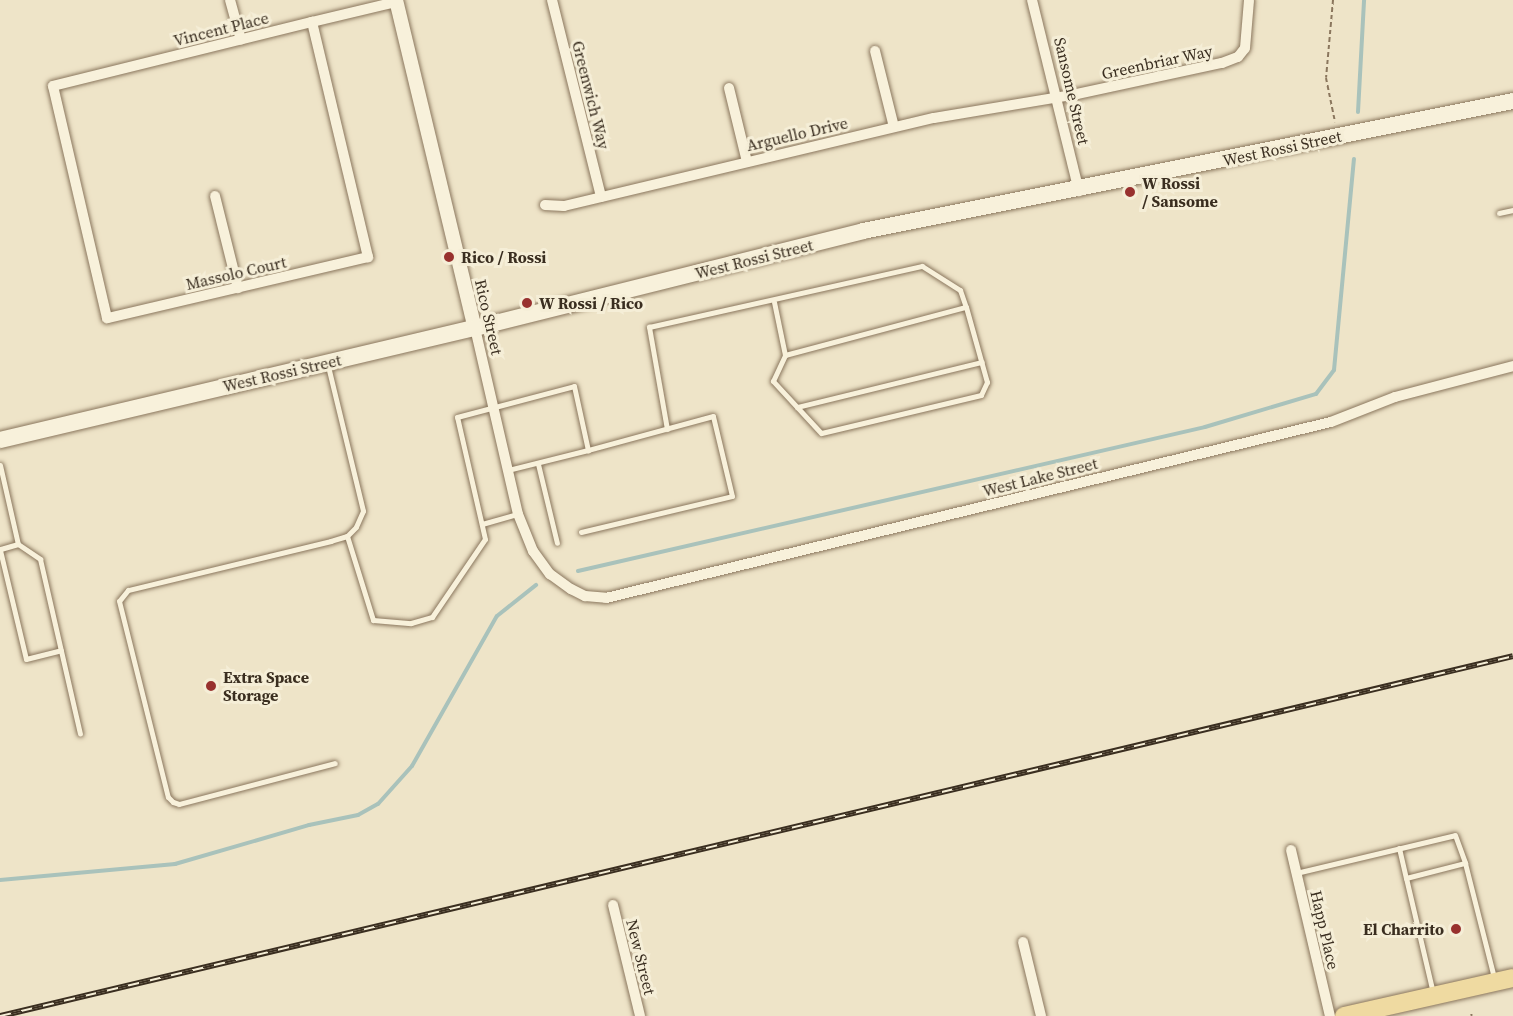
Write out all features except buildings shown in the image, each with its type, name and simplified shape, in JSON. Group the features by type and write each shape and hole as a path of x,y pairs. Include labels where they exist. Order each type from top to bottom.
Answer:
{"main road":[{"name":"West Rossi Street","path":"0,440 475,328 863,231 1079,191 1513,101"},
{"path":"1344,1016 1513,978"}],"street":[{"path":"230,0 241,40"},
{"name":"Greenwich Way","path":"552,0 601,197"},
{"name":"Sansome Street","path":"1032,0 1058,96 1079,191"},
{"name":"Greenbriar Way","path":"1058,96 1233,60 1247,44 1249,0"},
{"name":"Vincent Place","path":"53,86 396,1"},
{"name":"Rico Street","path":"396,1 518,514 533,551 550,574 571,589"},
{"name":"Massolo Court","path":"53,86 107,318 368,257 312,22"},
{"path":"875,51 894,127"},
{"path":"729,88 747,162"},
{"name":"Arguello Drive","path":"546,205 564,206 894,127 1058,96"},
{"path":"215,196 238,288"},
{"name":"West Lake Street","path":"571,589 585,596 617,595 1331,422 1395,398 1513,366"},
{"name":"Happ Place","path":"1291,850 1330,1016"},
{"name":"New Street","path":"613,905 640,1016"},
{"path":"1023,942 1041,1016"}],"lane":[{"path":"1499,213 1513,210"},
{"path":"667,429 649,327 774,302 922,266 960,290 987,382 981,395 821,434 773,381 784,355 774,302"},
{"path":"784,355 966,307"},
{"path":"327,362 363,510 357,527 347,536 128,590 120,601 168,797 173,802 179,804 335,763"},
{"path":"797,406 982,362"},
{"path":"347,536 369,615 387,623 411,623 432,617 441,608 485,539 457,417 574,386 588,450"},
{"path":"507,470 538,464 714,416 732,496 581,532"},
{"path":"538,464 557,543"},
{"path":"0,465 18,544 40,559 80,733"},
{"path":"482,524 518,514"},
{"path":"18,544 0,550 26,658 61,650"},
{"path":"1296,873 1455,835 1465,864 1495,982"},
{"path":"1399,848 1433,996"},
{"path":"1406,878 1465,864"}],"path":[{"path":"1333,0 1326,78 1339,136"}],"waterway":[{"path":"1358,112 1364,0"},
{"path":"578,571 1205,427 1316,394 1334,370 1354,159"},
{"path":"0,880 175,864 309,825 358,815 378,804 412,766 497,616 536,585"}],"railway":[{"path":"0,1016 1513,656"}],"place":[{"name":"W Rossi / Sansome","path":"1130,192"},
{"name":"Rico / Rossi","path":"449,257"},
{"name":"W Rossi / Rico","path":"527,303"},
{"name":"Extra Space Storage","path":"211,686"},
{"name":"El Charrito","path":"1456,929"}]}
